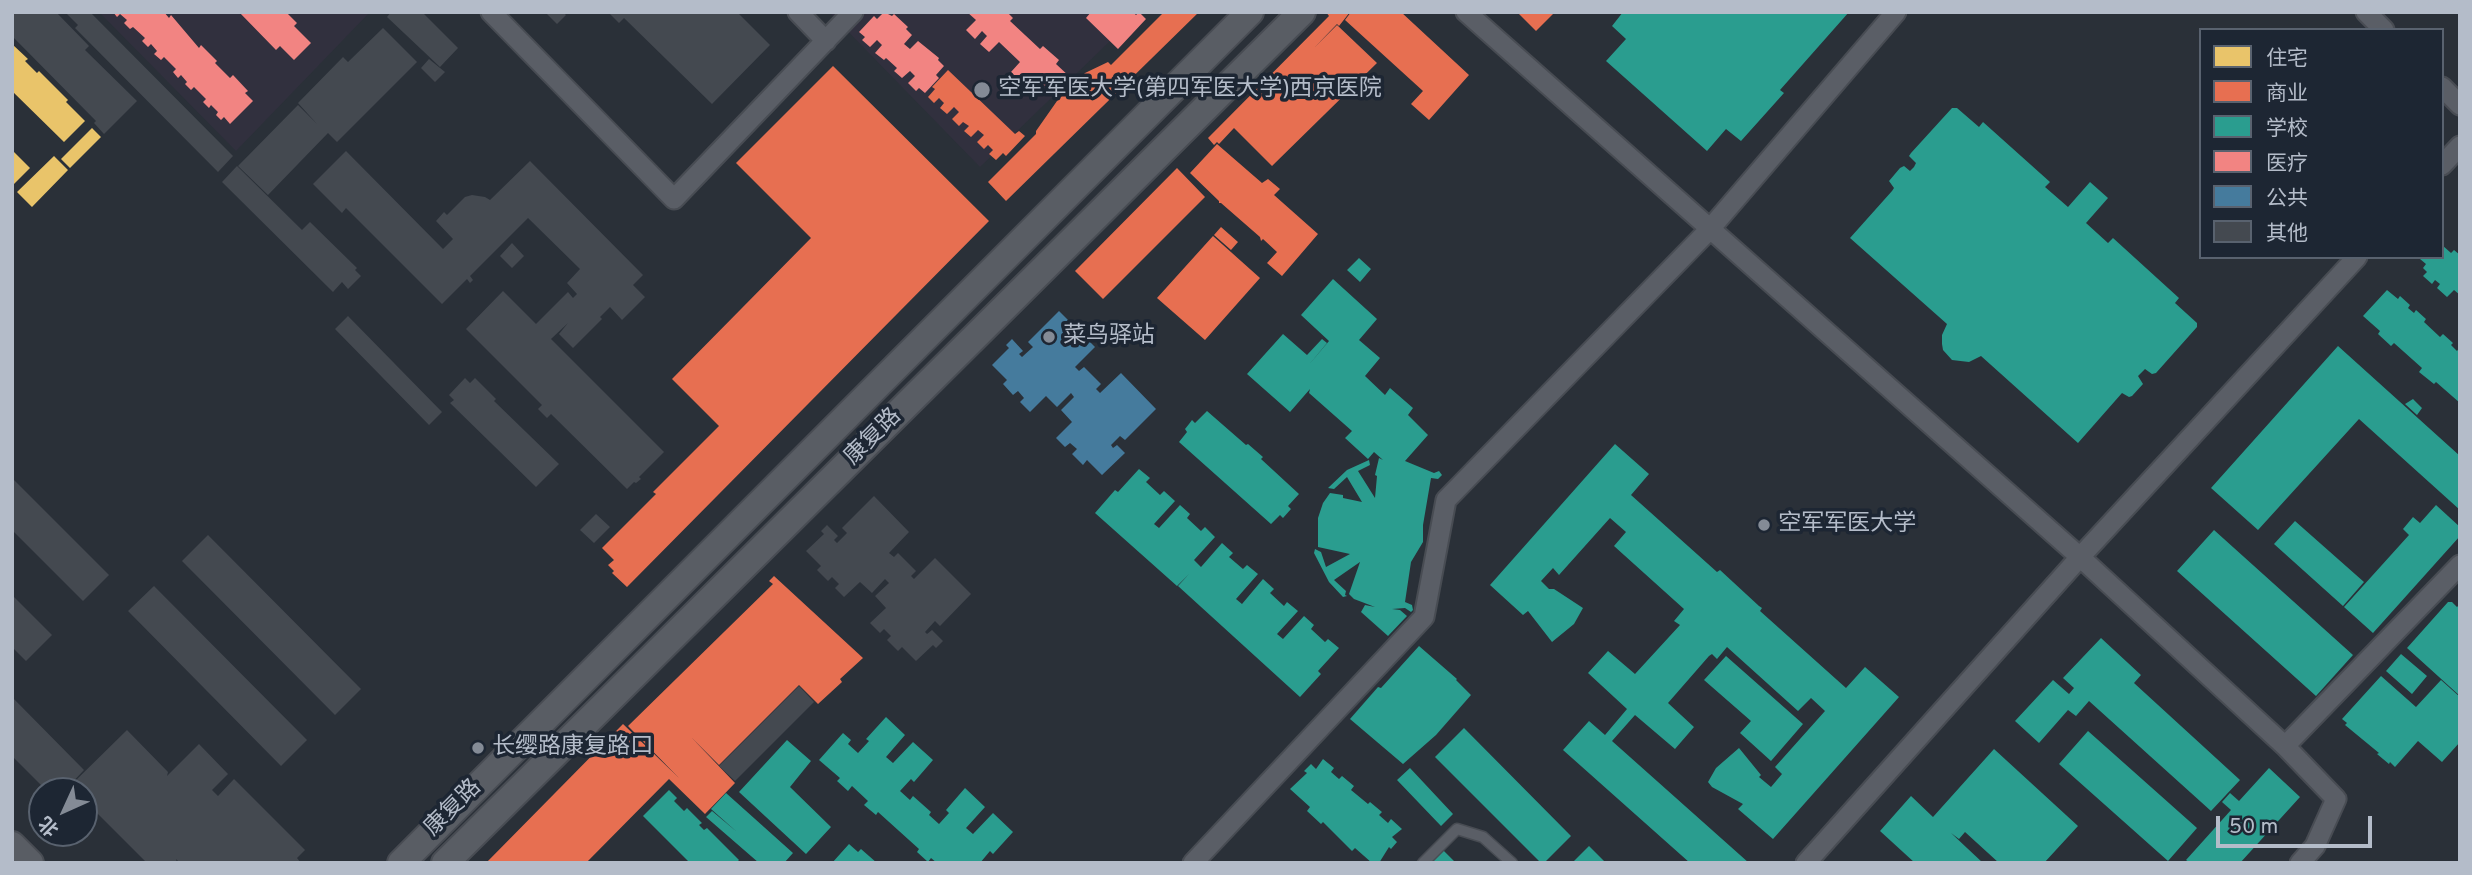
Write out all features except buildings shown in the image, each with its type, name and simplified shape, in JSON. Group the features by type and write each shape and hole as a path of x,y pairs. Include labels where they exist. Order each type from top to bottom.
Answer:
{"main road":[{"name":"康复路","path":"401,863 1250,12"},
{"name":"康复路","path":"445,863 1302,12"},
{"path":"12,845 30,863"}],"street":[{"path":"491,12 674,199 853,12"},
{"path":"798,12 826,41"},
{"path":"1466,12 2080,558 2285,746 2336,799 2315,846 2300,863"},
{"path":"1194,863 1424,617 1446,500 1709,230 1896,12"},
{"path":"2367,12 2382,28"},
{"path":"2444,89 2460,104"},
{"path":"2444,163 2460,146"},
{"path":"1806,863 2080,558 2355,259"},
{"path":"2285,746 2460,565"}],"lane":[{"path":"1423,863 1457,829 1483,836 1512,863"}],"shaded area":[{"path":"99,12 370,12 236,151"},
{"name":"空军军医大学(第四军医大学)西京医院","path":"829,12 1140,12 980,167"}],"place":[{"name":"空军军医大学(第四军医大学)西京医院","path":"982,90"},
{"name":"菜鸟驿站","path":"1049,337"},
{"name":"空军军医大学","path":"1764,525"},
{"name":"长缨路康复路口","path":"478,748"}]}
